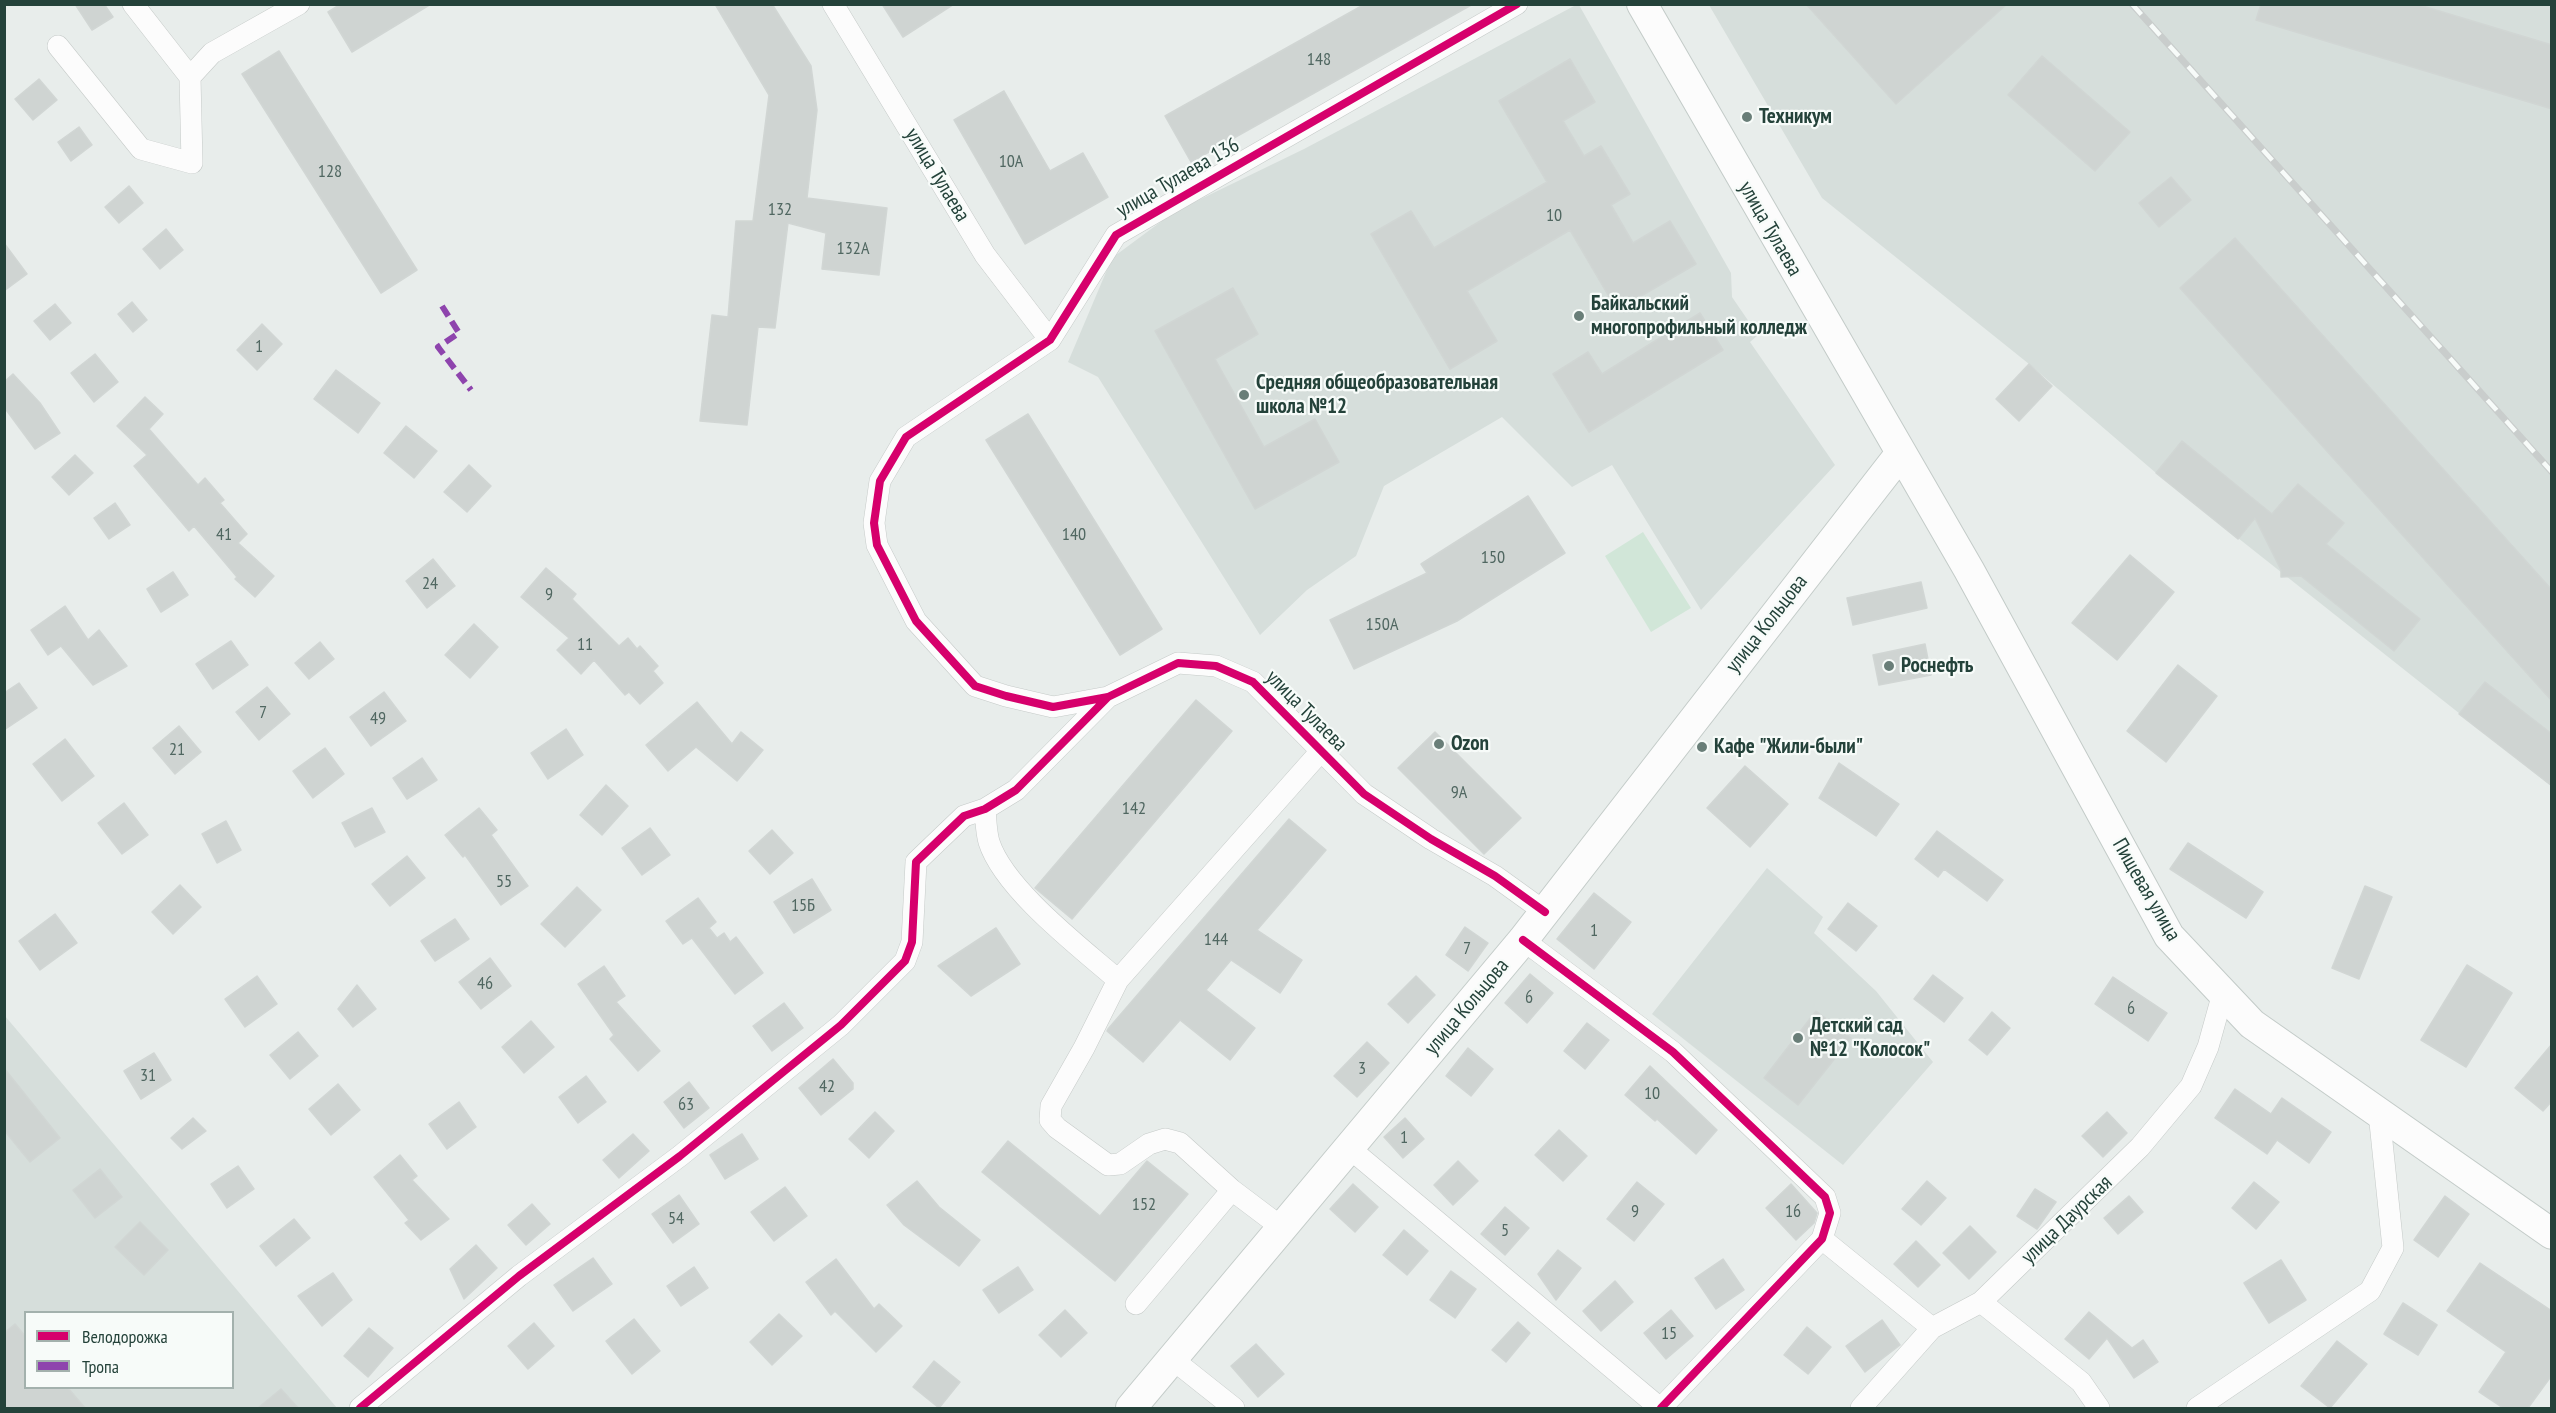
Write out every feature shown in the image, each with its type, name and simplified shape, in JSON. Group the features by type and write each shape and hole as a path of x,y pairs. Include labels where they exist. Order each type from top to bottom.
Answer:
{"main road":[{"name":"улица Тулаева","path":"1642,4 1901,453"},
{"name":"улица Кольцова","path":"1131,1408 1523,940 1901,453"},
{"name":"Пищевая улица","path":"1901,453 2021,662 2169,936 2252,1024 2552,1234"}],"street":[{"path":"58,46 141,149 192,163 190,77 134,4"},
{"path":"190,77 212,53 299,4"},
{"name":"улица Тулаева","path":"833,4 985,255 1050,340"},
{"name":"улица Тулаева 136","path":"906,437 1050,340 1116,235 1516,4"},
{"name":"улица Тулаева","path":"906,437 880,481 874,523 877,545 916,621 975,686 1053,707 1108,697 1178,663 1216,666 1253,682 1364,794 1431,839 1495,876 1545,912"},
{"path":"360,1408 519,1276 680,1156 841,1025 905,961 912,942 916,862 964,816 985,809 1016,790 1108,697"},
{"path":"1281,1227 1232,1191 1180,1143 1165,1139 1149,1144 1120,1164 1108,1165 1057,1128 1050,1120 1051,1106 1084,1048 1118,980 1321,751"},
{"path":"985,809 989,842 1010,880 1067,936 1118,980"},
{"path":"1348,1147 1660,1408 1822,1239 1830,1212 1825,1197 1673,1052 1523,940"},
{"name":"улица Даурская","path":"1861,1408 1932,1328 1981,1302 2140,1147 2191,1086 2208,1047 2223,993"},
{"path":"2197,1408 2370,1291 2393,1248 2379,1113"},
{"path":"1136,1304 1232,1191"},
{"path":"1822,1239 1932,1328"},
{"path":"1981,1302 2081,1382 2099,1408"},
{"path":"1171,1358 1234,1408"}],"shaded area":[{"name":"Байкальский многопрофильный колледж","path":"1579,5 1731,273 1732,297 1758,335 1750,342 1835,465 1701,610 1612,465 1572,487 1502,417 1384,486 1356,556 1307,590 1260,635 1098,377 1068,362 1112,258 1174,212 1304,149"},
{"path":"1709,5 2551,5 2551,786 2156,473 2029,364 1822,198"},
{"name":"Детский сад №12 \"Колосок\"","path":"1767,868 1823,917 1814,933 1876,991 1933,1062 1843,1165 1652,1014"},
{"path":"5,1016 337,1408 5,1408"}],"green space":[{"path":"1643,532 1691,608 1651,632 1605,556"}],"building":[{"path":"75,4 104,4 113,17 92,30"},
{"path":"341,4 431,4 352,52 328,12"},
{"path":"715,4 772,4 811,66 817,110 807,198 887,208 879,275 822,269 826,233 788,223 775,328 758,327 747,425 700,421 712,315 728,317 736,221 753,221 769,95"},
{"path":"882,4 954,4 903,37"},
{"path":"1365,4 1473,4 1191,162 1165,116"},
{"path":"1806,4 2007,4 1896,104"},
{"path":"2261,4 2416,4 2552,45 2552,109 2256,20"},
{"path":"279,51 417,270 381,293 242,74"},
{"path":"2042,56 2130,132 2095,171 2008,95"},
{"path":"1570,59 1595,102 1563,121 1584,156 1601,146 1630,194 1611,205 1633,243 1670,221 1696,264 1617,310 1570,230 1467,291 1497,341 1450,369 1371,234 1411,211 1434,248 1547,182 1499,101"},
{"path":"39,79 57,100 33,120 15,99"},
{"path":"1004,91 1050,171 1083,153 1108,197 1025,244 954,120"},
{"path":"79,127 92,145 71,161 58,142"},
{"path":"2171,177 2191,200 2159,227 2139,203"},
{"path":"129,186 143,203 119,223 105,207"},
{"path":"166,229 183,250 160,269 143,249"},
{"path":"2235,238 2552,590 2552,701 2180,288"},
{"path":"4,243 27,274 4,291"},
{"path":"1233,288 1258,334 1215,359 1264,447 1315,419 1339,462 1255,509 1155,331"},
{"path":"132,302 147,320 133,332 118,314"},
{"path":"55,304 71,323 50,340 34,321"},
{"path":"1700,313 1723,350 1589,432 1553,374 1588,352 1602,374"},
{"path":"262,324 282,344 257,370 237,350"},
{"path":"95,354 118,382 94,402 71,373"},
{"path":"2029,364 2052,386 2019,421 1996,399"},
{"path":"336,370 380,403 358,433 314,399"},
{"path":"13,374 40,403 60,433 35,449 4,407 4,382"},
{"path":"145,397 163,414 149,429 198,485 205,478 224,500 220,503 247,534 238,543 274,576 255,597 235,579 237,577 194,526 189,531 134,466 147,455 117,426"},
{"path":"1028,414 1162,629 1120,655 986,440"},
{"path":"406,426 437,451 414,478 384,453"},
{"path":"2182,441 2272,514 2298,484 2344,523 2326,544 2420,619 2394,651 2301,576 2281,577 2281,570 2255,518 2238,539 2156,473"},
{"path":"75,455 93,473 69,495 52,477"},
{"path":"469,465 491,486 467,512 444,492"},
{"path":"1528,496 1565,553 1457,621 1354,669 1330,620 1427,573 1421,564"},
{"path":"115,503 130,525 109,539 94,518"},
{"path":"2130,555 2174,592 2117,660 2072,623"},
{"path":"433,559 455,586 427,608 406,581"},
{"path":"546,568 576,594 572,599 619,646 628,638 637,649 640,646 658,666 653,671 663,683 640,704 629,692 625,695 594,660 581,674 557,650 569,638 521,597"},
{"path":"173,572 188,595 161,612 147,589"},
{"path":"1921,582 1927,608 1853,625 1847,598"},
{"path":"65,606 88,640 99,630 127,666 93,685 61,646 48,655 31,630"},
{"path":"474,624 498,647 470,678 445,655"},
{"path":"231,641 248,665 213,689 196,664"},
{"path":"320,642 334,659 309,679 295,663"},
{"path":"1925,644 1931,675 1879,685 1873,655"},
{"path":"2178,665 2217,696 2166,762 2127,731"},
{"path":"2485,682 2552,734 2552,786 2459,714"},
{"path":"19,683 37,708 4,730 4,693"},
{"path":"267,687 290,714 259,740 236,712"},
{"path":"384,692 406,721 371,746 350,717"},
{"path":"1196,700 1232,731 1072,919 1035,888"},
{"path":"697,702 732,744 741,732 763,750 737,781 696,747 668,771 646,745"},
{"path":"179,726 201,752 175,774 153,748"},
{"path":"566,729 583,755 548,779 531,753"},
{"path":"1435,732 1521,818 1484,854 1398,768"},
{"path":"65,739 94,776 62,801 33,764"},
{"path":"325,748 344,774 313,798 293,771"},
{"path":"422,758 437,780 407,799 393,778"},
{"path":"1839,763 1899,804 1876,836 1819,798"},
{"path":"1745,766 1788,804 1750,847 1707,808"},
{"path":"606,785 628,806 602,835 580,815"},
{"path":"124,803 148,835 122,854 98,823"},
{"path":"372,808 385,832 355,847 342,823"},
{"path":"479,808 497,830 491,835 528,886 501,905 465,855 463,857 445,835"},
{"path":"1289,819 1326,850 1257,930 1302,960 1280,993 1231,960 1206,990 1255,1028 1230,1060 1180,1020 1143,1062 1107,1031 1108,1029"},
{"path":"226,821 241,850 217,863 202,834"},
{"path":"650,828 670,855 642,875 622,848"},
{"path":"772,830 793,853 770,874 749,851"},
{"path":"1937,831 2003,880 1987,901 1944,869 1938,877 1915,859"},
{"path":"2188,843 2263,892 2246,918 2170,869"},
{"path":"407,856 425,878 390,906 372,884"},
{"path":"812,879 831,910 794,933 774,902"},
{"path":"180,885 201,907 173,934 152,912"},
{"path":"2365,886 2392,897 2359,979 2332,968"},
{"path":"577,887 601,910 565,947 541,924"},
{"path":"1594,893 1631,922 1594,969 1557,939"},
{"path":"698,898 716,922 709,928 717,938 724,933 730,942 736,937 763,973 735,994 692,938 683,944 666,921"},
{"path":"1848,903 1877,926 1856,951 1828,929"},
{"path":"55,914 77,943 40,970 19,941"},
{"path":"455,919 469,939 435,961 421,941"},
{"path":"1465,927 1488,943 1468,971 1446,955"},
{"path":"996,928 1020,964 971,996 938,966"},
{"path":"490,958 511,986 481,1009 459,982"},
{"path":"2467,965 2512,993 2466,1067 2421,1040"},
{"path":"604,966 625,996 616,1002 660,1051 638,1071 610,1039 614,1035 578,984"},
{"path":"1530,974 1553,993 1527,1023 1505,1003"},
{"path":"1933,975 1963,998 1944,1022 1914,999"},
{"path":"257,976 277,1004 245,1027 225,999"},
{"path":"1416,976 1435,995 1408,1023 1388,1004"},
{"path":"2113,977 2167,1013 2148,1041 2095,1004"},
{"path":"357,985 376,1009 353,1027 338,1009"},
{"path":"784,1003 803,1028 772,1051 753,1026"},
{"path":"1816,1011 1851,1038 1798,1105 1764,1078"},
{"path":"1992,1012 2010,1028 1987,1055 1969,1040"},
{"path":"531,1021 554,1047 524,1073 502,1047"},
{"path":"1587,1023 1609,1040 1585,1069 1564,1051"},
{"path":"298,1032 318,1056 290,1079 270,1055"},
{"path":"1367,1042 1389,1063 1357,1097 1334,1076"},
{"path":"2552,1044 2552,1101 2543,1111 2515,1088"},
{"path":"1468,1048 1493,1069 1471,1096 1446,1076"},
{"path":"154,1053 171,1080 141,1099 124,1071"},
{"path":"833,1059 853,1083 853,1089 821,1115 799,1088"},
{"path":"1650,1066 1717,1130 1696,1154 1657,1119 1655,1121 1625,1095"},
{"path":"4,1068 60,1138 30,1162 4,1130"},
{"path":"586,1076 606,1102 578,1123 559,1097"},
{"path":"689,1082 709,1108 684,1128 664,1102"},
{"path":"338,1084 360,1110 331,1135 309,1109"},
{"path":"2235,1089 2271,1114 2282,1098 2331,1132 2309,1163 2277,1140 2267,1154 2215,1118"},
{"path":"459,1102 476,1127 447,1149 429,1124"},
{"path":"875,1112 894,1131 869,1158 849,1139"},
{"path":"2107,1112 2127,1133 2103,1157 2082,1136"},
{"path":"193,1118 206,1131 182,1149 171,1138"},
{"path":"1405,1118 1424,1139 1403,1158 1384,1137"},
{"path":"1559,1130 1587,1156 1563,1181 1535,1155"},
{"path":"633,1134 649,1151 619,1178 603,1160"},
{"path":"742,1134 758,1159 725,1179 710,1155"},
{"path":"1008,1141 1100,1216 1147,1161 1188,1194 1115,1281 982,1172"},
{"path":"400,1155 417,1176 412,1180 449,1219 421,1240 405,1223 409,1220 374,1177"},
{"path":"1458,1161 1478,1181 1453,1205 1434,1185"},
{"path":"238,1166 254,1189 227,1208 211,1184"},
{"path":"100,1169 122,1197 95,1218 73,1190"},
{"path":"917,1181 939,1207 980,1240 959,1266 904,1225 887,1205"},
{"path":"1927,1181 1946,1198 1921,1225 1902,1209"},
{"path":"1637,1182 1664,1204 1634,1241 1607,1219"},
{"path":"2254,1182 2279,1202 2256,1229 2232,1208"},
{"path":"1353,1184 1378,1207 1355,1232 1330,1209"},
{"path":"1791,1184 1817,1213 1814,1223 1796,1240 1766,1208"},
{"path":"785,1187 807,1216 774,1241 751,1212"},
{"path":"2035,1189 2056,1202 2037,1229 2017,1216"},
{"path":"679,1195 699,1224 673,1243 652,1214"},
{"path":"2129,1196 2143,1212 2118,1234 2104,1218"},
{"path":"2445,1196 2469,1214 2438,1257 2414,1240"},
{"path":"532,1204 550,1224 526,1245 508,1225"},
{"path":"1505,1207 1529,1228 1505,1255 1481,1234"},
{"path":"294,1219 310,1238 276,1266 260,1246"},
{"path":"140,1222 168,1250 144,1275 115,1247"},
{"path":"1970,1226 1996,1252 1969,1279 1943,1253"},
{"path":"1404,1230 1428,1251 1407,1275 1383,1255"},
{"path":"1916,1241 1940,1265 1918,1287 1894,1264"},
{"path":"476,1245 497,1268 464,1299 450,1269"},
{"path":"1558,1250 1581,1268 1556,1300 1538,1274"},
{"path":"593,1258 612,1284 573,1311 554,1285"},
{"path":"836,1259 874,1309 879,1304 902,1326 876,1352 835,1311 831,1315 806,1282"},
{"path":"1723,1259 1744,1290 1716,1309 1695,1278"},
{"path":"2281,1260 2306,1300 2269,1323 2244,1283"},
{"path":"2480,1263 2552,1311 2552,1375 2528,1408 2503,1408 2479,1392 2506,1352 2447,1311"},
{"path":"694,1267 708,1288 681,1306 667,1286"},
{"path":"1018,1267 1033,1290 999,1313 983,1290"},
{"path":"1451,1271 1476,1289 1455,1318 1430,1300"},
{"path":"333,1273 352,1300 322,1326 298,1296"},
{"path":"1615,1281 1633,1302 1601,1331 1583,1311"},
{"path":"2403,1303 2437,1325 2418,1355 2384,1334"},
{"path":"1065,1310 1087,1333 1061,1357 1039,1335"},
{"path":"1671,1310 1693,1336 1666,1359 1644,1333"},
{"path":"2089,1312 2132,1348 2143,1340 2158,1362 2134,1378 2107,1338 2089,1359 2065,1339"},
{"path":"779,1314 802,1336 772,1365 750,1342"},
{"path":"634,1319 660,1351 632,1374 606,1341"},
{"path":"1882,1320 1900,1345 1865,1372 1846,1346"},
{"path":"1518,1322 1530,1333 1506,1362 1492,1350"},
{"path":"534,1323 554,1346 528,1369 508,1346"},
{"path":"15,1324 24,1335 24,1389 69,1389 85,1408 4,1408 4,1333"},
{"path":"1807,1327 1831,1347 1808,1374 1784,1355"},
{"path":"369,1328 393,1348 368,1377 344,1356"},
{"path":"2337,1341 2367,1364 2330,1408 2301,1386"},
{"path":"1256,1344 1284,1374 1258,1397 1231,1366"},
{"path":"934,1361 960,1382 939,1408 913,1387"},
{"path":"281,1389 298,1408 258,1408"}],"railway":[{"path":"2132,4 2552,472"}],"marked path":[{"path":"442,306 459,333 438,347 471,390"}],"cycle path":[{"path":"1517,4 1116,235 1050,340 906,437 880,481 874,523 877,545 916,621 975,686 1053,707 1108,697 1178,663 1216,666 1253,682 1364,794 1431,839 1495,876 1545,912"},
{"path":"360,1408 519,1276 680,1156 841,1025 905,961 912,942 916,862 964,816 985,809 1016,790 1108,697"},
{"path":"1523,940 1673,1052 1825,1197 1830,1213 1822,1239 1661,1408"}],"place":[{"name":"Техникум","path":"1747,117"},
{"name":"Байкальский многопрофильный колледж","path":"1579,316"},
{"name":"Средняя общеобразовательная школа №12","path":"1244,395"},
{"name":"Роснефть","path":"1889,666"},
{"name":"Ozon","path":"1439,744"},
{"name":"Кафе \"Жили-были\"","path":"1702,747"},
{"name":"Детский сад №12 \"Колосок\"","path":"1798,1038"}]}
